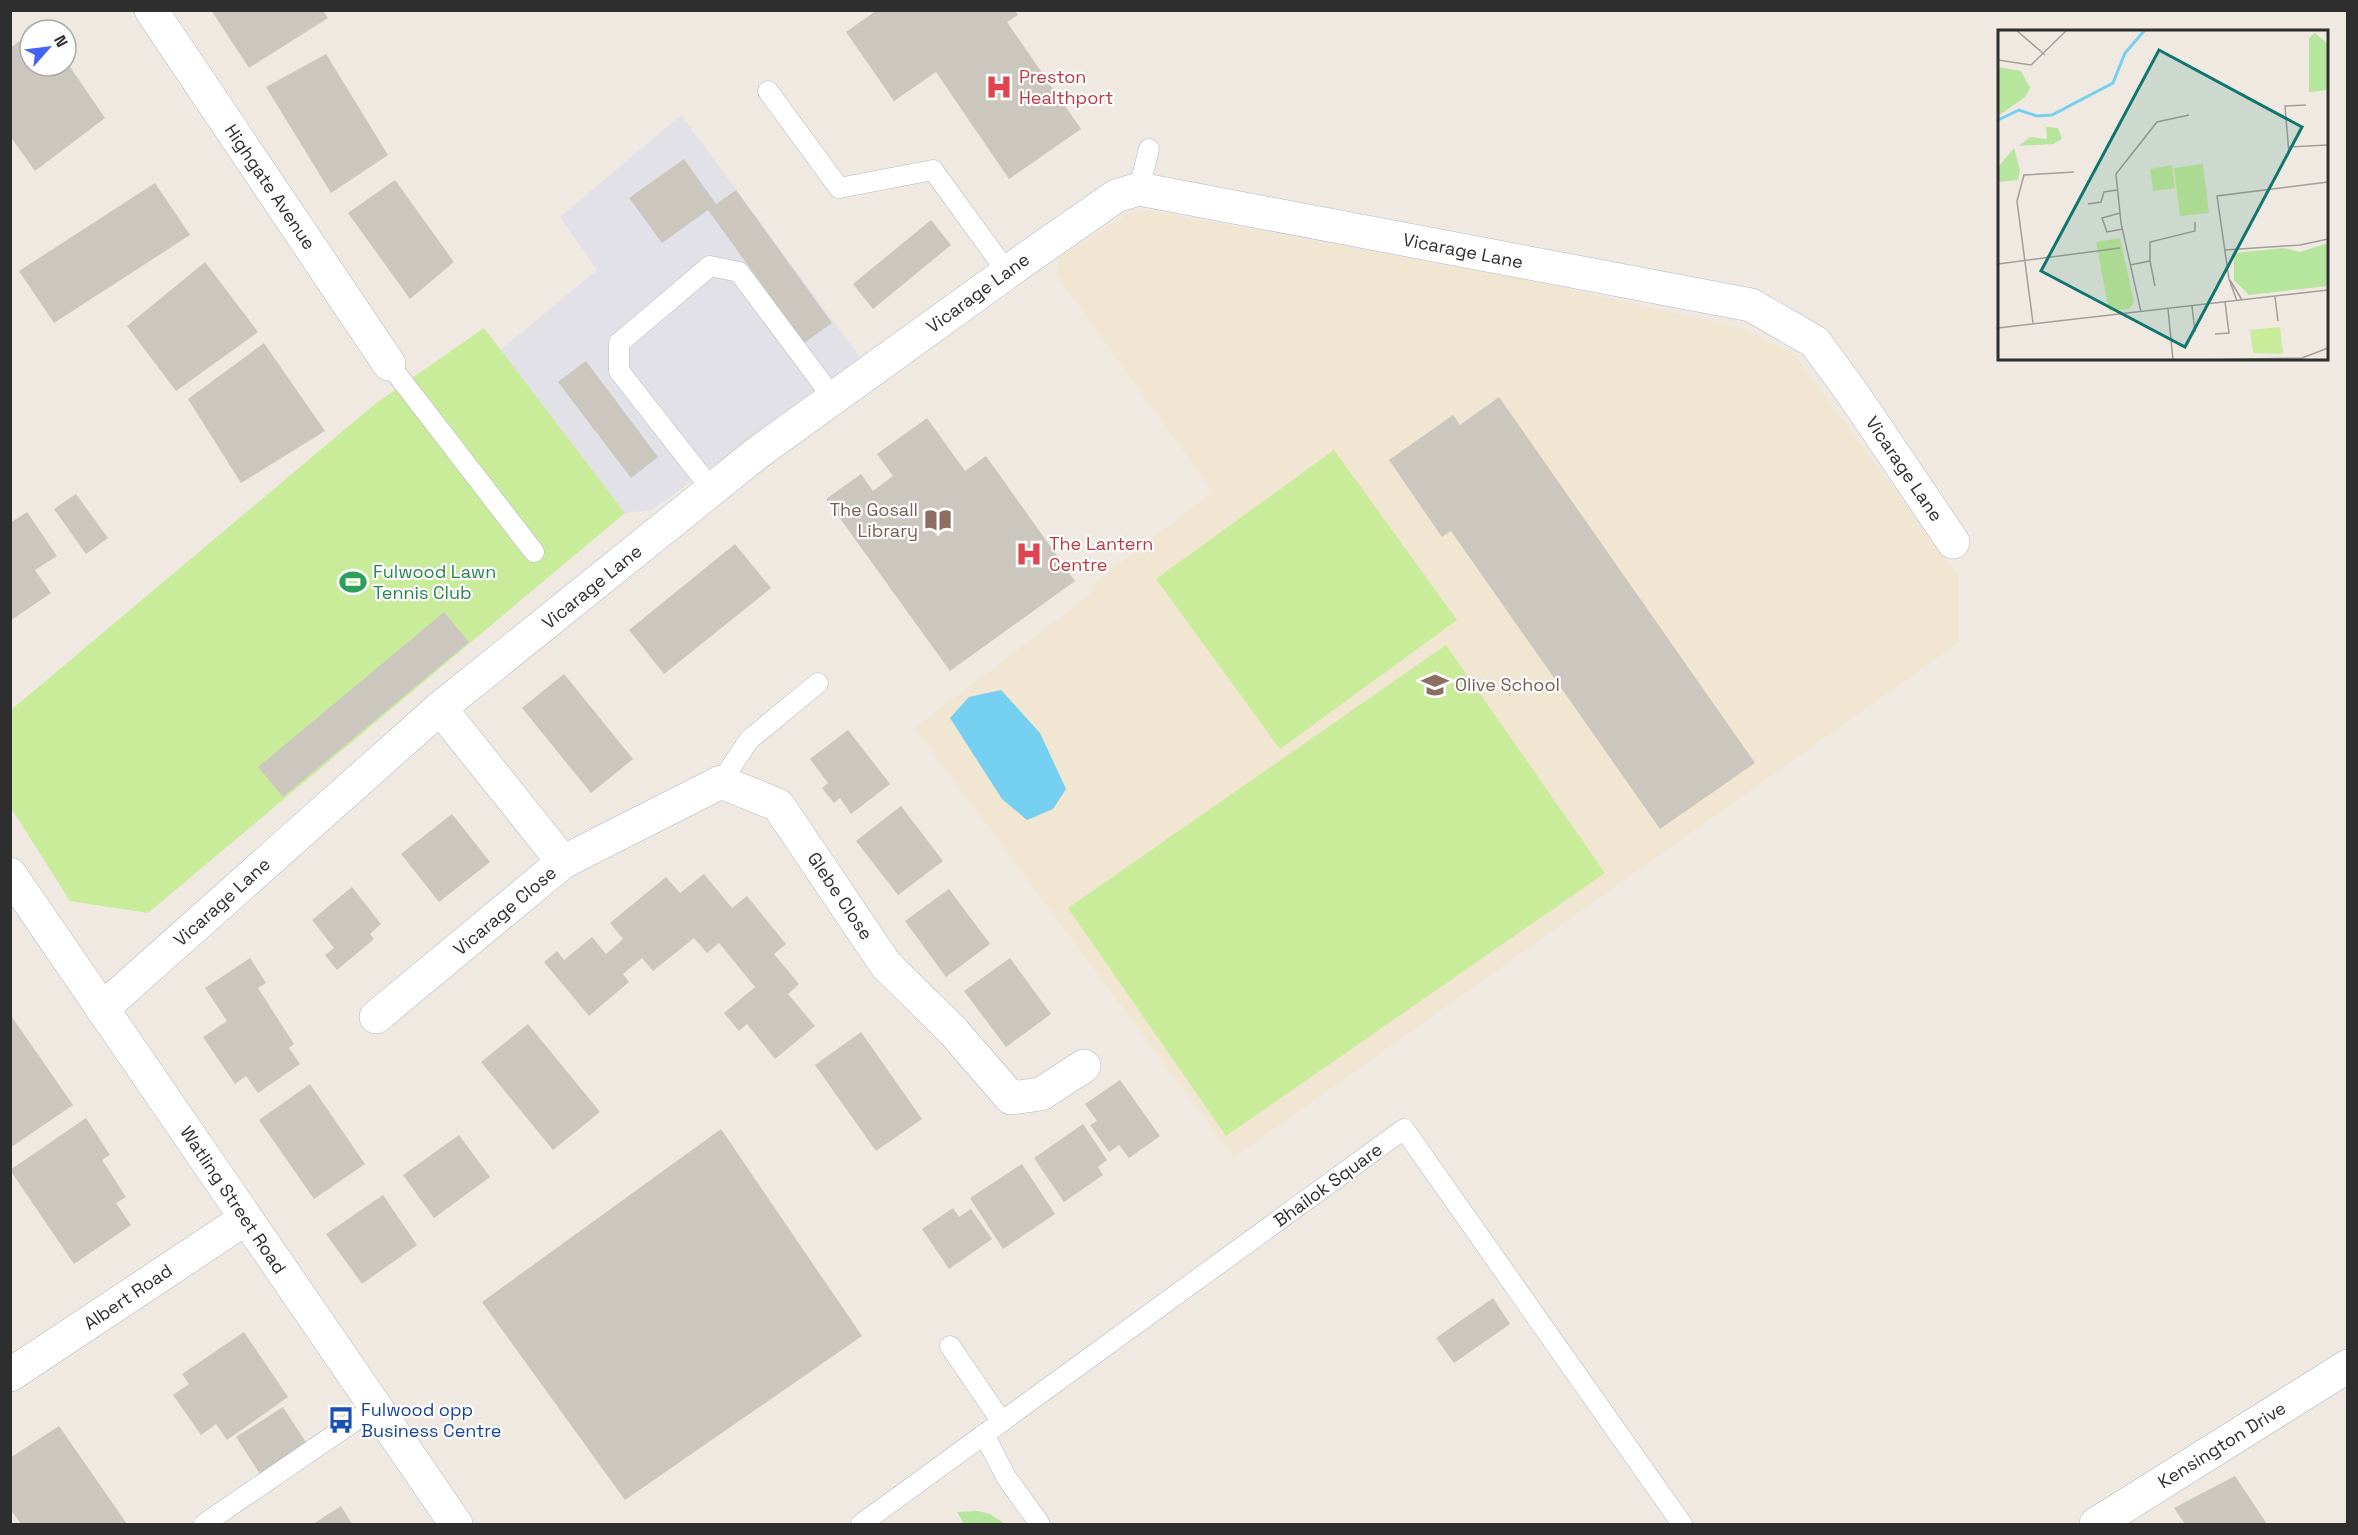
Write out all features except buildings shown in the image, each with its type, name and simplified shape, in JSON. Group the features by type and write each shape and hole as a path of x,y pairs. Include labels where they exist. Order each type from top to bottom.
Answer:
{"street":[{"name":"Highgate Avenue","path":"151,10 389,364"},
{"name":"Vicarage Lane","path":"102,1009 440,708 756,454 1116,196 1139,189 1751,305 1815,342 1953,542"},
{"name":"Vicarage Close","path":"376,1017 563,862 440,708"},
{"path":"563,862 721,782"},
{"name":"Glebe Close","path":"721,782 778,805 886,965 953,1032 1011,1098 1041,1094 1084,1066"},
{"name":"Watling Street Road","path":"10,874 456,1524"},
{"name":"Albert Road","path":"10,1375 245,1219"},
{"name":"Kensington Drive","path":"2096,1524 2131,1515 2348,1366"}],"lane":[{"path":"768,90 839,188 933,170 1007,272"},
{"path":"1139,189 1149,149"},
{"path":"713,490 619,371 619,343 710,266 739,272 833,398"},
{"path":"389,364 534,552"},
{"path":"721,782 749,740 818,684"},
{"name":"Bhailok Square","path":"861,1524 1404,1129 1682,1524"},
{"path":"950,1346 1002,1422"},
{"path":"204,1524 375,1407"},
{"path":"984,1434 1006,1477 1040,1524"}],"shaded area":[{"path":"681,115 861,359 652,510 625,513 500,350 597,270 560,217"},
{"name":"Olive School","path":"1147,210 1534,281 1744,329 1793,353 1959,577 1959,642 1234,1157 915,728 1094,592 1091,586 1213,492 1056,274 1059,257 1128,214"}],"green space":[{"name":"Fulwood Lawn Tennis Club","path":"484,328 625,513 148,913 70,901 11,808 11,710 375,404"},
{"path":"1334,450 1457,620 1280,749 1156,579"},
{"path":"1446,645 1605,873 1226,1136 1068,908"},
{"path":"978,1511 990,1514 1005,1524 964,1524 957,1512"}],"water":[{"path":"1001,690 1040,733 1066,789 1053,809 1027,820 1002,799 950,718 969,697"}],"place":[{"name":"Preston Healthport","path":"999,87"},
{"name":"The Gosall Library","path":"938,520"},
{"name":"The Lantern Centre","path":"1029,554"},
{"name":"Fulwood Lawn Tennis Club","path":"353,582"},
{"name":"Olive School","path":"1435,685"},
{"name":"Fulwood opp Business Centre","path":"341,1420"}]}
